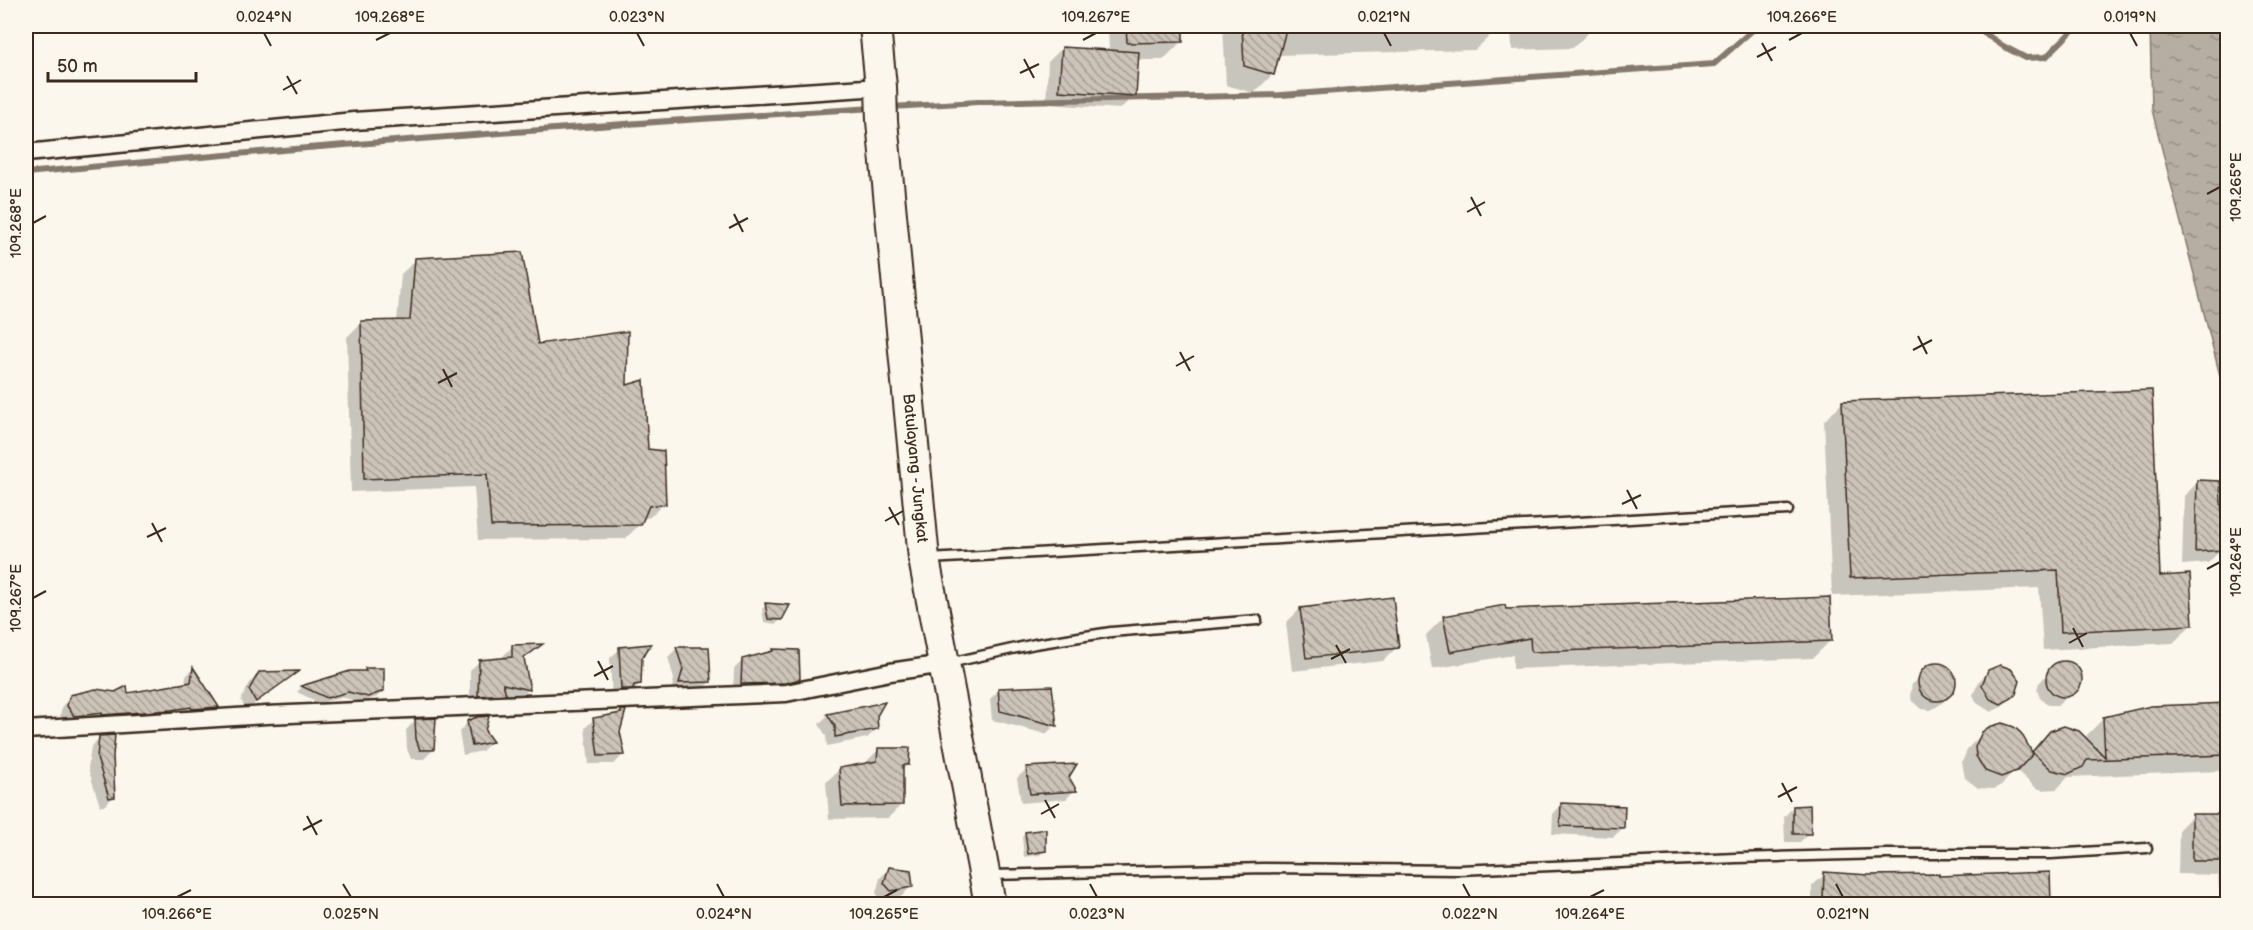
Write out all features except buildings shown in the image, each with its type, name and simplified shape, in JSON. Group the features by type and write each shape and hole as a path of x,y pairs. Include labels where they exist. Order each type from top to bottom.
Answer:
{"highway":[{"name":"Batulayang - Jungkat","path":"875,26 924,559 990,904"}],"street":[{"path":"26,153 354,121 882,102"},
{"path":"26,730 266,715 786,693 944,664"}],"lane":[{"path":"924,559 1788,510"},
{"path":"944,664 1035,644 1111,632 1257,620"},
{"path":"984,875 1264,868 1459,870 1736,858 1886,854 2051,854 2147,848"}],"water":[{"path":"2150,26 2227,26 2227,403 2152,110"}],"waterway":[{"path":"891,107 978,102 1281,95 1714,64 1757,26"},
{"path":"1974,26 2003,46 2026,58 2046,57 2077,26"},
{"path":"26,173 450,137 874,108"}]}
